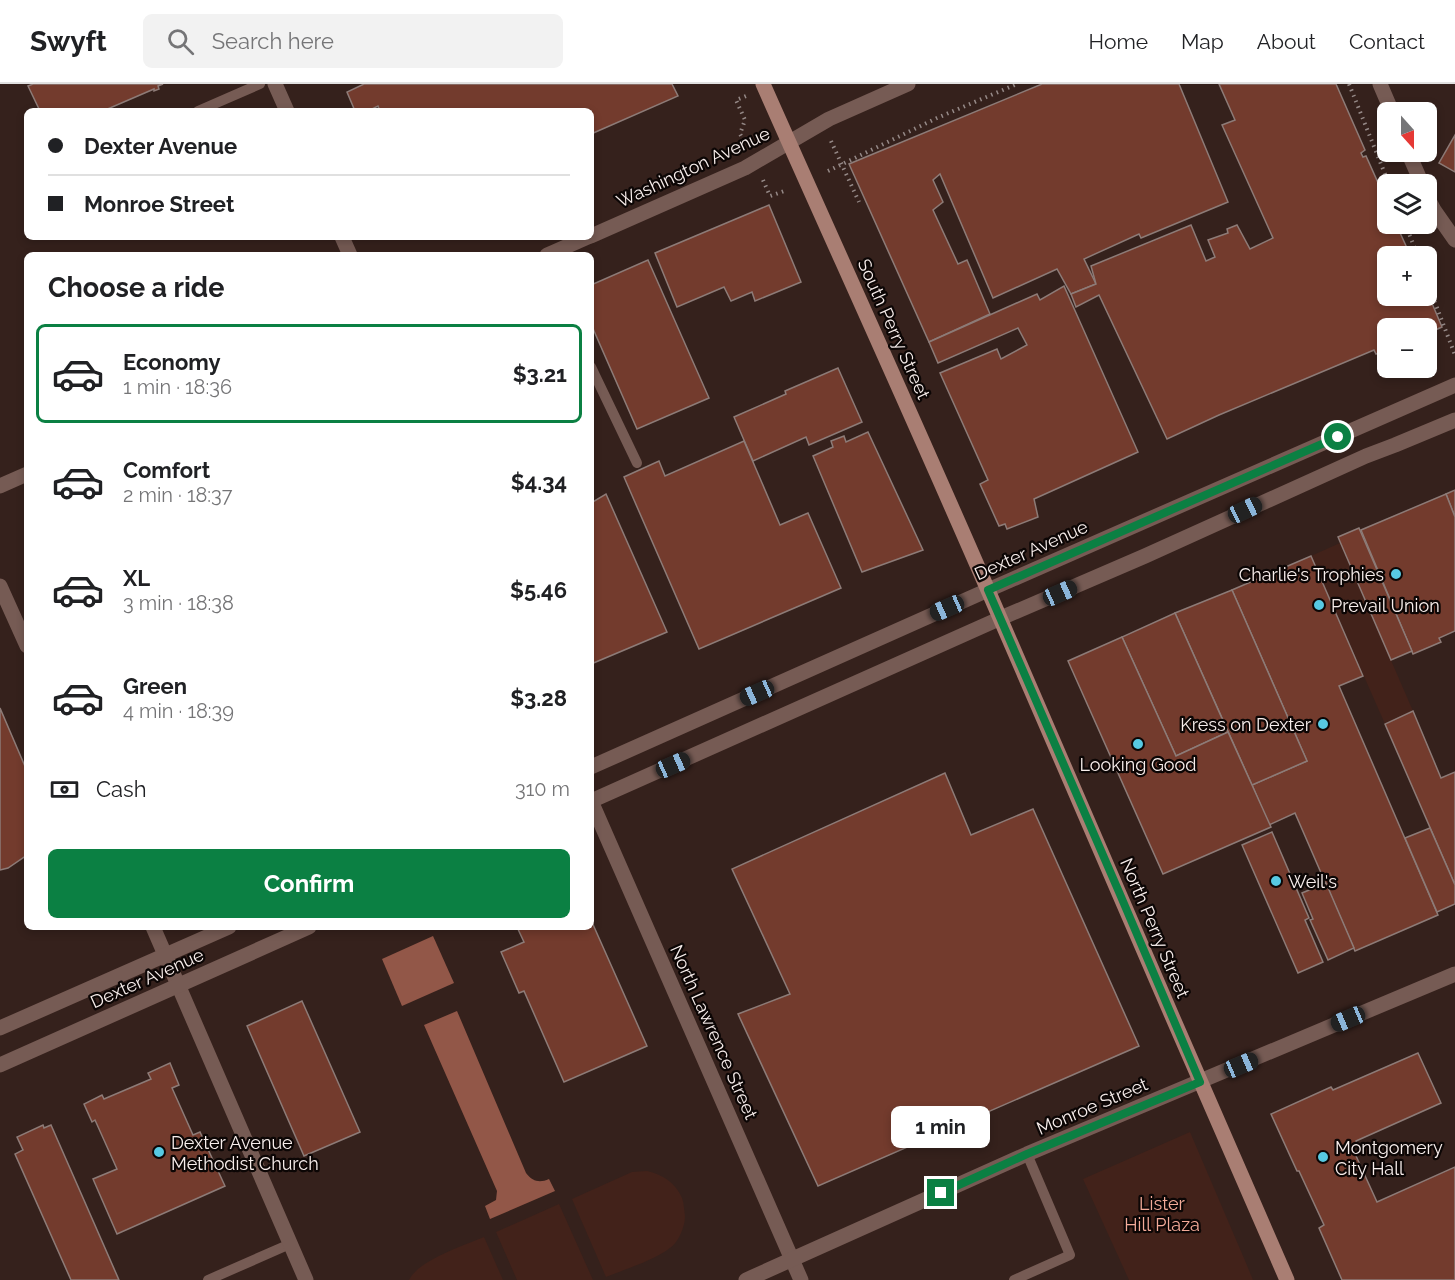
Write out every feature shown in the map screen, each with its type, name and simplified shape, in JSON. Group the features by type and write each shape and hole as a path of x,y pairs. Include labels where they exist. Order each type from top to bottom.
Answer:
{"main road":[{"name":"South Perry Street","path":"763,84 988,590"},
{"name":"North Perry Street","path":"988,590 1287,1280"}],"street":[{"path":"275,84 286,108"},
{"name":"Washington Avenue","path":"594,234 745,168 829,119 909,84"},
{"path":"1380,84 1388,102"},
{"path":"1437,214 1455,240"},
{"name":"Washington Avenue","path":"554,252 581,240"},
{"name":"Dexter Avenue","path":"594,766 1455,385"},
{"path":"594,800 1366,456 1455,420"},
{"path":"0,486 24,475"},
{"path":"0,586 24,639"},
{"name":"North Lawrence Street","path":"594,808 801,1280"},
{"path":"154,930 306,1280"},
{"name":"Dexter Avenue","path":"0,1028 222,930"},
{"name":"Dexter Avenue","path":"0,1065 302,930"},
{"name":"Monroe Street","path":"746,1280 1027,1154 1455,974"}],"lane":[{"path":"205,108 260,84"},
{"path":"594,374 637,463"},
{"path":"1014,1280 1070,1255 1027,1154"},
{"path":"208,1280 290,1244"}],"path":[{"path":"828,171 937,118 1017,84"},
{"path":"1349,84 1385,174"},
{"path":"744,141 740,134 745,120 736,100 746,96"},
{"path":"831,140 860,202"},
{"path":"760,171 770,196 784,191"},
{"path":"1436,306 1455,355"}],"shaded area":[{"path":"0,84 1455,84 1455,1280 0,1280"},
{"path":"433,936 454,983 402,1006 382,959"},
{"path":"457,1011 526,1173 537,1181 549,1179 555,1191 490,1219 485,1206 496,1200 497,1191 424,1025"}],"green space":[{"path":"1340,543 1413,711 1385,724 1311,556"},
{"name":"Lister Hill Plaza","path":"1190,1132 1253,1280 1129,1280 1083,1179"},
{"path":"647,1171 668,1180 679,1193 685,1216 680,1236 671,1248 663,1253 606,1277 572,1199 632,1172"},
{"path":"559,1204 593,1280 517,1280 496,1232"},
{"path":"484,1237 503,1280 409,1280 422,1266 432,1260"}],"building":[{"path":"33,84 163,84 158,86 159,89 154,91 154,89 110,108 39,108 28,86"},
{"path":"364,84 672,84 678,96 594,133 594,108 379,108 378,106 354,108 347,92"},
{"path":"1042,84 1179,84 1228,202 1141,238 1139,234 1084,259 1096,284 1071,294 1057,269 993,298 940,174 933,180 943,202 933,210 958,264 967,260 990,314 929,342 849,164"},
{"path":"1219,84 1336,84 1365,150 1361,153 1363,157 1366,156 1377,180 1377,234 1401,234 1406,246 1377,246 1377,306 1433,306 1442,327 1437,329 1437,318 1377,318 1377,354 1374,350 1167,439 1099,295 1076,307 1071,294 1096,284 1091,266 1191,225 1206,261 1215,257 1208,240 1228,233 1227,229 1237,225 1250,249 1273,238 1222,125 1235,120"},
{"path":"1455,135 1455,172 1439,163"},
{"path":"769,205 801,282 755,301 752,292 731,301 724,287 677,307 655,253"},
{"path":"648,260 709,398 637,429 594,331 594,284"},
{"path":"1064,286 1138,452 1034,499 1038,517 1007,529 1005,524 999,526 980,484 988,480 940,373 997,349 1001,359 1027,345 1018,328 938,363 929,342 1037,294 1040,300"},
{"path":"838,368 862,422 809,445 806,437 753,461 734,417"},
{"path":"868,432 923,550 862,572 813,456 833,447 831,441 844,436 846,442"},
{"path":"744,441 780,525 808,513 841,588 699,649 624,477 659,461 665,476"},
{"path":"1455,490 1455,517 1446,494"},
{"path":"606,494 667,632 594,663 594,501"},
{"path":"1446,494 1455,517 1455,631 1439,638 1441,642 1413,654 1361,530"},
{"path":"1359,528 1412,651 1391,660 1338,537"},
{"name":"Kress on Dexter","path":"1311,556 1363,676 1339,686 1438,915 1355,951 1295,813 1269,825 1252,785 1307,761 1232,590"},
{"path":"1232,590 1307,761 1252,785 1175,613"},
{"path":"1175,613 1228,732 1176,756 1122,637"},
{"name":"Looking Good","path":"1122,637 1176,756 1228,732 1271,827 1163,874 1068,661"},
{"path":"0,708 24,764 24,857 8,868 0,870"},
{"path":"1413,711 1441,778 1455,772 1455,885 1385,724"},
{"path":"945,773 971,835 1033,809 1139,1046 818,1186 738,1014 790,994 732,869"},
{"path":"1430,828 1455,885 1455,904 1437,912 1405,838"},
{"name":"Weil's","path":"1272,832 1309,918 1305,920 1323,962 1298,973 1242,845"},
{"path":"1326,883 1354,948 1328,960 1310,920 1313,919 1302,893"},
{"path":"594,927 647,1046 564,1082 524,991 519,993 501,952 524,942 518,930 594,930"},
{"path":"302,1001 360,1132 304,1156 247,1026"},
{"name":"Montgomery City Hall","path":"1418,1053 1441,1103 1356,1141 1357,1145 1352,1147 1377,1202 1455,1167 1455,1280 1342,1280 1319,1228 1324,1225 1271,1114 1331,1087 1333,1090"},
{"name":"Dexter Avenue Methodist Church","path":"170,1063 179,1085 172,1088 193,1135 200,1132 225,1186 117,1234 93,1179 117,1169 95,1120 92,1122 84,1104 102,1095 104,1099 151,1079 148,1073"},
{"path":"43,1125 44,1128 51,1125 119,1280 71,1280 15,1154 23,1150 17,1137"}],"place":[{"name":"Charlie's Trophies","path":"1396,574"},
{"name":"Prevail Union","path":"1319,605"},
{"name":"Kress on Dexter","path":"1323,724"},
{"name":"Looking Good","path":"1138,744"},
{"name":"Weil's","path":"1276,881"},
{"name":"Dexter Avenue Methodist Church","path":"159,1152"},
{"name":"Montgomery City Hall","path":"1323,1157"}],"route":[{"path":"941,1193 1027,1154 1200,1082 988,590 1338,437"}]}
